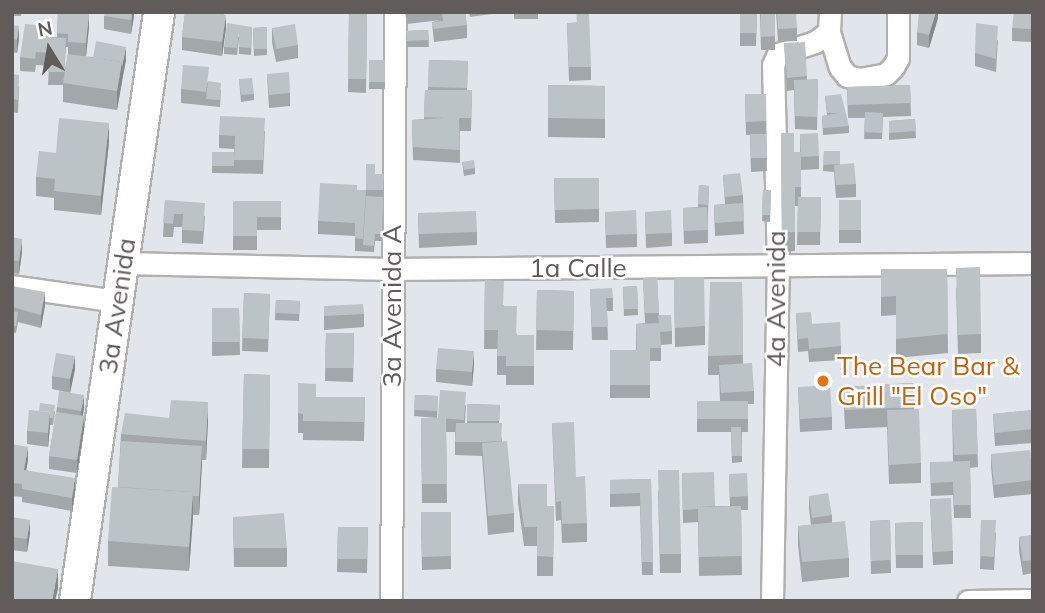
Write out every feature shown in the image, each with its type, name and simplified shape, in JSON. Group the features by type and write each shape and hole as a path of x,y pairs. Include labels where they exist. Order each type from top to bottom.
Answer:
{"street":[{"name":"3a Avenida","path":"75,601 159,12"},
{"name":"3a Avenida A","path":"391,601 391,269 395,12"},
{"name":"4a Avenida","path":"830,22 848,76 876,77 886,74 898,58 898,12"},
{"name":"4a Avenida","path":"772,601 778,267 773,65 778,54 815,43 830,22"},
{"name":"1a Calle","path":"123,263 391,269 1033,264"},
{"path":"12,286 118,301"},
{"path":"968,601 1033,600"}],"building":[{"path":"58,12 89,13 86,43 68,42 68,34 57,33"},
{"path":"105,12 132,12 131,20 104,16"},
{"path":"185,12 226,15 222,42 182,37"},
{"path":"349,12 367,12 366,79 348,79"},
{"path":"442,12 465,12 467,25 434,29 432,22 443,21"},
{"path":"576,12 589,12 591,67 569,67 567,23 577,22"},
{"path":"740,12 757,12 756,33 740,33"},
{"path":"761,12 775,12 775,36 761,37"},
{"path":"777,12 796,12 797,28 778,29"},
{"path":"919,12 936,12 929,35 917,32"},
{"path":"1014,12 1031,12 1031,29 1012,28"},
{"path":"227,23 252,27 251,48 239,47 239,32 237,48 224,47"},
{"path":"976,23 998,26 996,59 975,53"},
{"path":"25,24 39,25 38,36 66,38 64,72 48,72 50,53 36,52 35,59 20,57"},
{"path":"295,24 298,45 276,49 272,28"},
{"path":"12,25 19,26 17,40 12,39"},
{"path":"267,27 267,49 254,49 253,28"},
{"path":"428,30 429,40 407,41 406,31"},
{"path":"96,41 126,47 122,67 122,62 93,58"},
{"path":"805,42 807,76 787,78 784,43"},
{"path":"68,54 122,62 117,91 63,83"},
{"path":"369,60 385,60 385,82 369,82"},
{"path":"429,60 468,61 467,88 428,87"},
{"path":"183,65 209,67 206,92 181,89"},
{"path":"289,72 290,93 269,95 267,74"},
{"path":"12,74 19,75 18,100 12,99"},
{"path":"252,78 254,94 241,95 239,79"},
{"path":"818,79 817,117 795,116 794,80"},
{"path":"208,81 221,83 220,100 206,99"},
{"path":"548,85 605,86 605,119 548,118"},
{"path":"910,85 911,103 848,105 847,87"},
{"path":"425,90 472,90 471,118 459,118 460,150 413,147 412,120 445,118 424,117"},
{"path":"745,94 766,94 766,121 746,122"},
{"path":"841,94 849,126 823,128 822,116 838,113 827,113 825,96"},
{"path":"865,112 883,113 882,133 864,132"},
{"path":"220,116 265,118 263,160 234,160 235,136 219,135"},
{"path":"59,118 109,123 101,196 54,191 55,179 36,177 39,151 56,153"},
{"path":"915,119 916,131 889,133 889,121"},
{"path":"781,133 794,133 794,152 801,152 801,187 795,187 795,232 782,232"},
{"path":"818,133 819,156 801,157 800,134"},
{"path":"750,134 766,134 767,158 751,158"},
{"path":"824,151 840,151 840,164 823,165"},
{"path":"212,152 234,152 234,166 212,166"},
{"path":"474,160 475,168 464,170 462,162"},
{"path":"854,163 856,184 836,185 834,165"},
{"path":"366,164 375,164 375,174 384,174 383,190 366,190"},
{"path":"740,173 743,195 725,197 723,175"},
{"path":"554,178 599,178 599,209 555,210"},
{"path":"320,183 357,185 357,190 366,190 363,239 355,238 355,223 318,221"},
{"path":"699,185 709,186 708,205 698,204"},
{"path":"763,190 771,190 770,215 762,215"},
{"path":"366,196 383,197 382,234 375,234 374,246 363,245"},
{"path":"798,197 821,197 820,232 797,232"},
{"path":"165,200 205,203 203,231 182,230 183,214 174,214 173,224 163,223"},
{"path":"839,200 861,200 861,230 839,230"},
{"path":"233,201 281,201 281,217 257,217 257,236 233,236"},
{"path":"743,203 744,221 715,223 714,205"},
{"path":"707,207 708,230 684,231 683,208"},
{"path":"636,210 637,234 606,235 605,212"},
{"path":"671,210 672,233 646,234 645,212"},
{"path":"476,211 477,232 419,234 418,213"},
{"path":"12,237 22,239 19,261 12,260"},
{"path":"980,267 981,334 958,335 956,268"},
{"path":"881,269 947,269 948,334 896,339 896,296 881,297"},
{"path":"657,277 659,313 645,313 643,278"},
{"path":"704,277 705,326 675,328 674,278"},
{"path":"485,280 504,281 503,306 517,306 516,335 534,335 534,366 506,366 506,356 497,356 498,330 484,330"},
{"path":"710,282 742,282 743,355 708,356"},
{"path":"12,286 45,292 41,315 12,307"},
{"path":"637,286 638,309 624,309 623,287"},
{"path":"612,288 613,298 606,298 608,327 592,327 590,289"},
{"path":"537,290 574,291 573,331 536,330"},
{"path":"244,293 270,294 268,339 242,338"},
{"path":"276,300 300,301 299,314 275,313"},
{"path":"363,304 364,314 324,316 324,306"},
{"path":"212,308 239,308 240,342 212,342"},
{"path":"12,311 18,312 16,326 12,326"},
{"path":"811,312 812,324 840,322 841,346 809,349 808,338 798,339 796,313"},
{"path":"658,315 671,315 672,331 660,332 661,348 650,348 650,385 610,385 610,350 637,350 636,324 659,323"},
{"path":"326,333 354,333 353,368 325,368"},
{"path":"438,348 474,351 472,372 436,369"},
{"path":"56,353 75,356 70,379 52,376"},
{"path":"752,363 754,391 721,393 719,365"},
{"path":"244,374 270,375 269,449 242,449"},
{"path":"298,383 316,384 316,397 365,397 364,422 303,421 303,414 298,413"},
{"path":"913,383 914,407 845,410 843,387"},
{"path":"830,385 832,417 800,419 798,387"},
{"path":"440,390 466,392 464,420 438,418"},
{"path":"59,391 84,395 81,411 57,407"},
{"path":"415,395 438,396 437,411 414,410"},
{"path":"171,400 208,402 206,441 121,434 125,413 169,418"},
{"path":"697,401 748,401 748,419 697,419"},
{"path":"40,403 55,405 53,418 50,418 50,412 39,411"},
{"path":"467,404 500,405 499,421 467,421"},
{"path":"919,409 921,463 889,465 887,410"},
{"path":"976,409 978,454 954,455 952,410"},
{"path":"29,410 50,412 48,433 27,431"},
{"path":"1033,410 1033,429 995,433 993,414"},
{"path":"56,412 84,416 77,460 49,456"},
{"path":"421,418 446,418 447,484 422,484"},
{"path":"574,422 576,477 585,476 587,523 562,524 561,501 556,502 552,423"},
{"path":"456,423 502,423 501,441 455,442"},
{"path":"731,427 741,427 742,456 732,456"},
{"path":"121,441 202,446 199,496 193,496 193,492 118,487"},
{"path":"507,441 514,513 488,516 482,443"},
{"path":"12,444 28,447 24,470 75,478 72,498 22,489 22,484 12,483"},
{"path":"1030,450 1033,480 994,485 991,454"},
{"path":"970,461 971,505 954,505 953,482 931,483 930,462"},
{"path":"658,470 679,470 681,554 660,554"},
{"path":"714,472 715,506 683,510 682,473"},
{"path":"747,473 748,496 730,497 729,474"},
{"path":"651,479 653,562 642,562 640,493 610,494 610,480"},
{"path":"518,484 547,484 547,506 554,506 553,557 537,556 537,527 524,527"},
{"path":"112,487 193,492 189,547 108,541"},
{"path":"828,493 832,515 812,518 809,496"},
{"path":"951,498 953,551 933,552 930,499"},
{"path":"741,506 742,556 699,557 698,507"},
{"path":"421,512 451,512 451,556 422,557"},
{"path":"284,513 287,548 234,548 233,517"},
{"path":"12,517 30,520 27,539 12,537"},
{"path":"890,520 891,560 871,561 870,521"},
{"path":"981,520 996,520 994,557 980,556"},
{"path":"845,521 849,558 802,562 798,526"},
{"path":"923,522 923,555 896,555 895,523"},
{"path":"338,527 368,527 367,559 337,559"},
{"path":"1033,535 1033,560 1023,561 1019,537"},
{"path":"12,561 58,569 52,601 12,601"}],"place":[{"name":"The Bear Bar & Grill \"El Oso\"","path":"823,381"}]}
